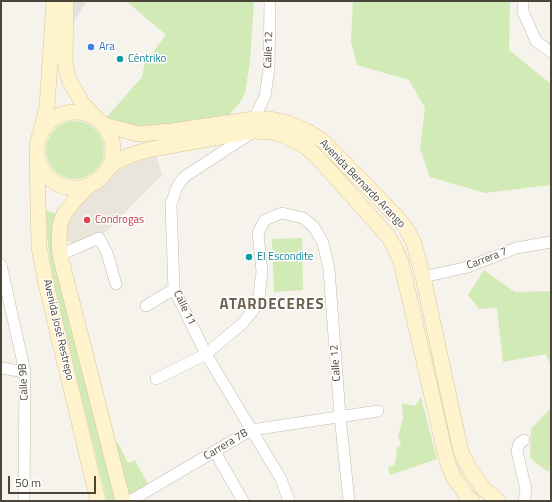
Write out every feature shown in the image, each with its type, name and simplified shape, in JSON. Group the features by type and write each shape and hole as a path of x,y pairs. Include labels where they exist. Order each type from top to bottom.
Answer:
{"main road":[{"path":"54,1 47,106 37,146 37,157 41,167 56,183 67,187 78,188 89,185 100,179 108,169 112,158 113,147 110,135 82,103 69,80 65,62 66,1"},
{"path":"40,136 45,126 62,114 79,112 99,121"},
{"name":"Avenida Bernardo Arango","path":"108,169 117,161 134,154 254,125 270,119 288,122 323,141 398,218 414,243 423,277 461,452 470,470 483,488 498,501"},
{"name":"Avenida Bernardo Arango","path":"99,121 138,134 254,125 283,135 306,147 319,159 388,236 396,248 401,262 447,461 454,478 472,501"},
{"name":"Avenida José Restrepo","path":"37,157 40,247 46,284 98,501"},
{"name":"Avenida José Restrepo","path":"89,185 74,200 64,214 60,225 60,255 123,501"}],"street":[{"name":"Calle 12","path":"254,125 265,96 269,69 270,1"},
{"path":"523,1 523,12 536,42 551,52"},
{"name":"Calle 11","path":"254,125 184,177 177,187 171,204 174,289 206,354 281,479 289,501"},
{"name":"Calle 12","path":"206,354 243,323 254,309 259,296 262,272 258,233 265,220 282,214 303,218 314,227 323,244 329,269 340,416 349,501"},
{"path":"60,255 100,238 107,253 116,284"},
{"name":"Carrera 7","path":"423,277 468,267 516,248 551,242"},
{"name":"Calle 9B","path":"1,264 25,372 24,501"},
{"path":"146,306 174,289"},
{"path":"156,379 206,354"},
{"path":"1,368 25,372"},
{"name":"Carrera 7B","path":"130,501 251,430 378,411"},
{"path":"524,440 519,444 517,451 526,490 524,501"},
{"path":"215,452 243,501"}],"shaded area":[{"path":"66,1 87,1 65,36"},
{"path":"156,154 162,175 107,231 76,246 64,239 68,218 116,171"}],"green space":[{"path":"126,1 254,1 250,62 245,93 239,104 228,116 145,130 105,119 142,77 145,62 166,35"},
{"path":"353,1 510,1 509,50 551,84 551,185 485,193 430,177 420,149 425,108 409,80 357,65 351,41"},
{"path":"75,121 86,123 99,134 102,139 104,150 102,161 91,174 86,177 75,179 64,177 51,166 48,161 46,150 48,139 59,126 64,123"},
{"path":"46,210 55,214 55,238 117,501 107,501 53,282 47,236"},
{"path":"302,238 303,290 274,292 272,239"},
{"path":"484,270 515,292 551,291 551,366 546,354 503,362 497,308 479,309 468,295"},
{"path":"421,397 437,459 390,475 388,467 394,465 397,454 396,448 401,445 398,436 403,419 402,403 415,406"},
{"path":"551,408 551,470 547,471 530,458 531,429"},
{"path":"118,443 128,463 135,460 149,486 129,498 115,444"}],"place":[{"name":"Ara","path":"91,47"},
{"name":"Céntriko","path":"120,59"},
{"name":"Condrogas","path":"87,220"},
{"name":"El Escondite","path":"249,257"}],"district":[{"name":"ATARDECERES","path":"272,305"}]}
